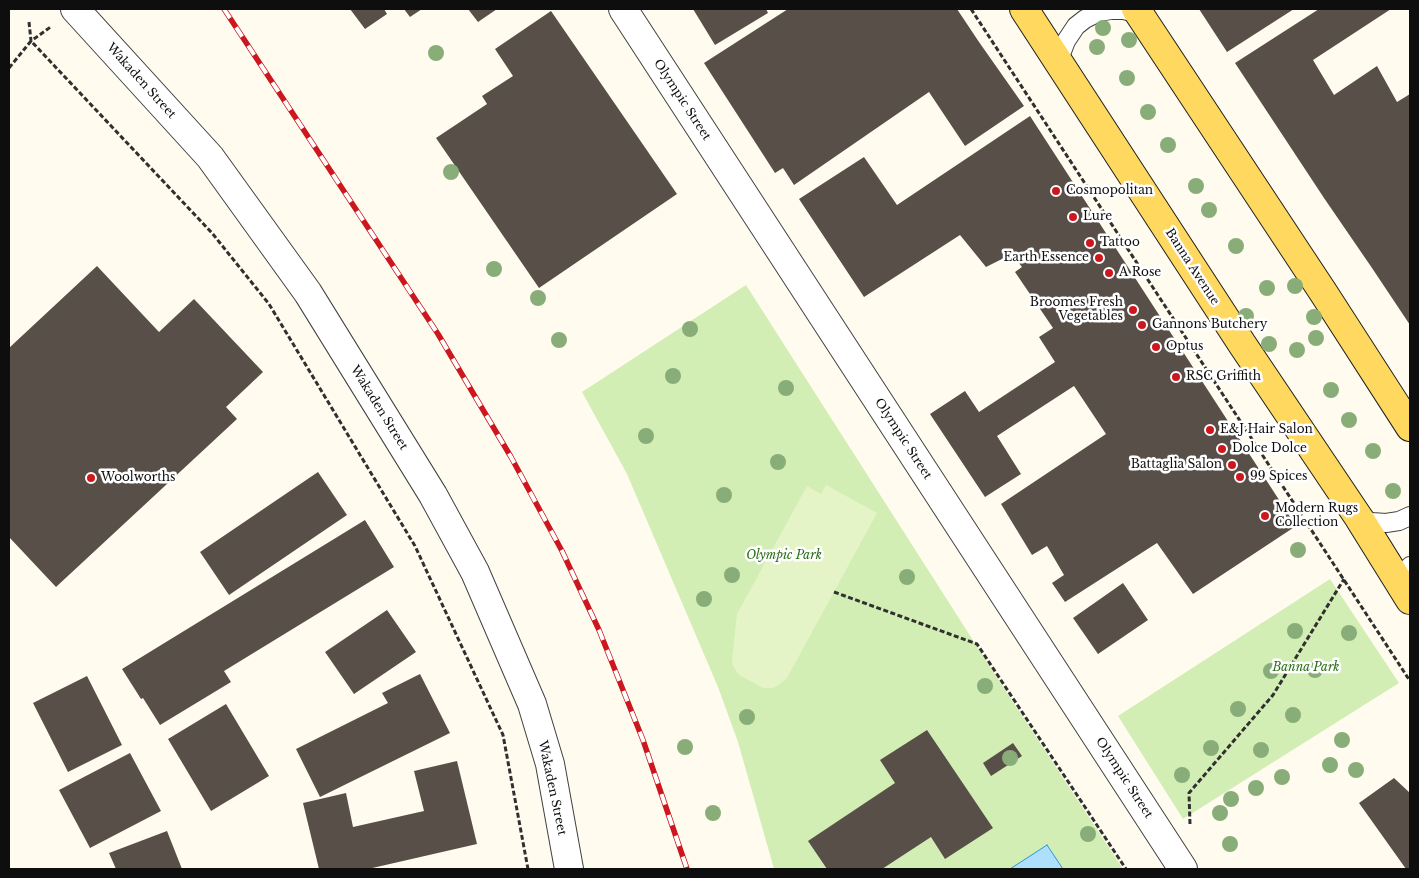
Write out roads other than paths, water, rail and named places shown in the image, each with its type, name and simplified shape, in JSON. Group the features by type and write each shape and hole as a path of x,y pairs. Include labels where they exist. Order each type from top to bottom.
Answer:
{"main road":[{"name":"Banna Avenue","path":"1024,9 1242,344 1359,518 1408,585"},
{"path":"1137,11 1318,283 1410,427"}],"street":[{"name":"Wakaden Street","path":"75,9 210,157 308,293 433,495 475,572 532,704 550,764 568,869"},
{"name":"Olympic Street","path":"623,9 1183,869"}],"lane":[{"path":"1060,65 1066,41 1076,26 1085,19 1098,12 1111,10 1137,11"},
{"path":"1359,518 1372,522 1386,523 1399,521 1410,516"}],"water":[{"path":"1047,845 1063,869 1010,869"}],"railway":[{"path":"224,9 438,334 511,457 562,551 599,630 643,740 687,869"}],"place":[{"name":"Cosmopolitan","path":"1056,191"},
{"name":"Lure","path":"1073,217"},
{"name":"Tattoo","path":"1090,243"},
{"name":"Earth Essence","path":"1099,258"},
{"name":"A Rose","path":"1109,273"},
{"name":"Broomes Fresh Vegetables","path":"1133,310"},
{"name":"Gannons Butchery","path":"1142,325"},
{"name":"Optus","path":"1156,347"},
{"name":"RSC Griffith","path":"1176,377"},
{"name":"E&J Hair Salon","path":"1210,430"},
{"name":"Dolce Dolce","path":"1222,449"},
{"name":"Battaglia Salon","path":"1232,465"},
{"name":"99 Spices","path":"1240,477"},
{"name":"Woolworths","path":"91,478"},
{"name":"Modern Rugs Collection","path":"1265,516"}],"park label":[{"name":"Olympic Park","path":"784,556"},
{"name":"Banna Park","path":"1306,668"}]}
